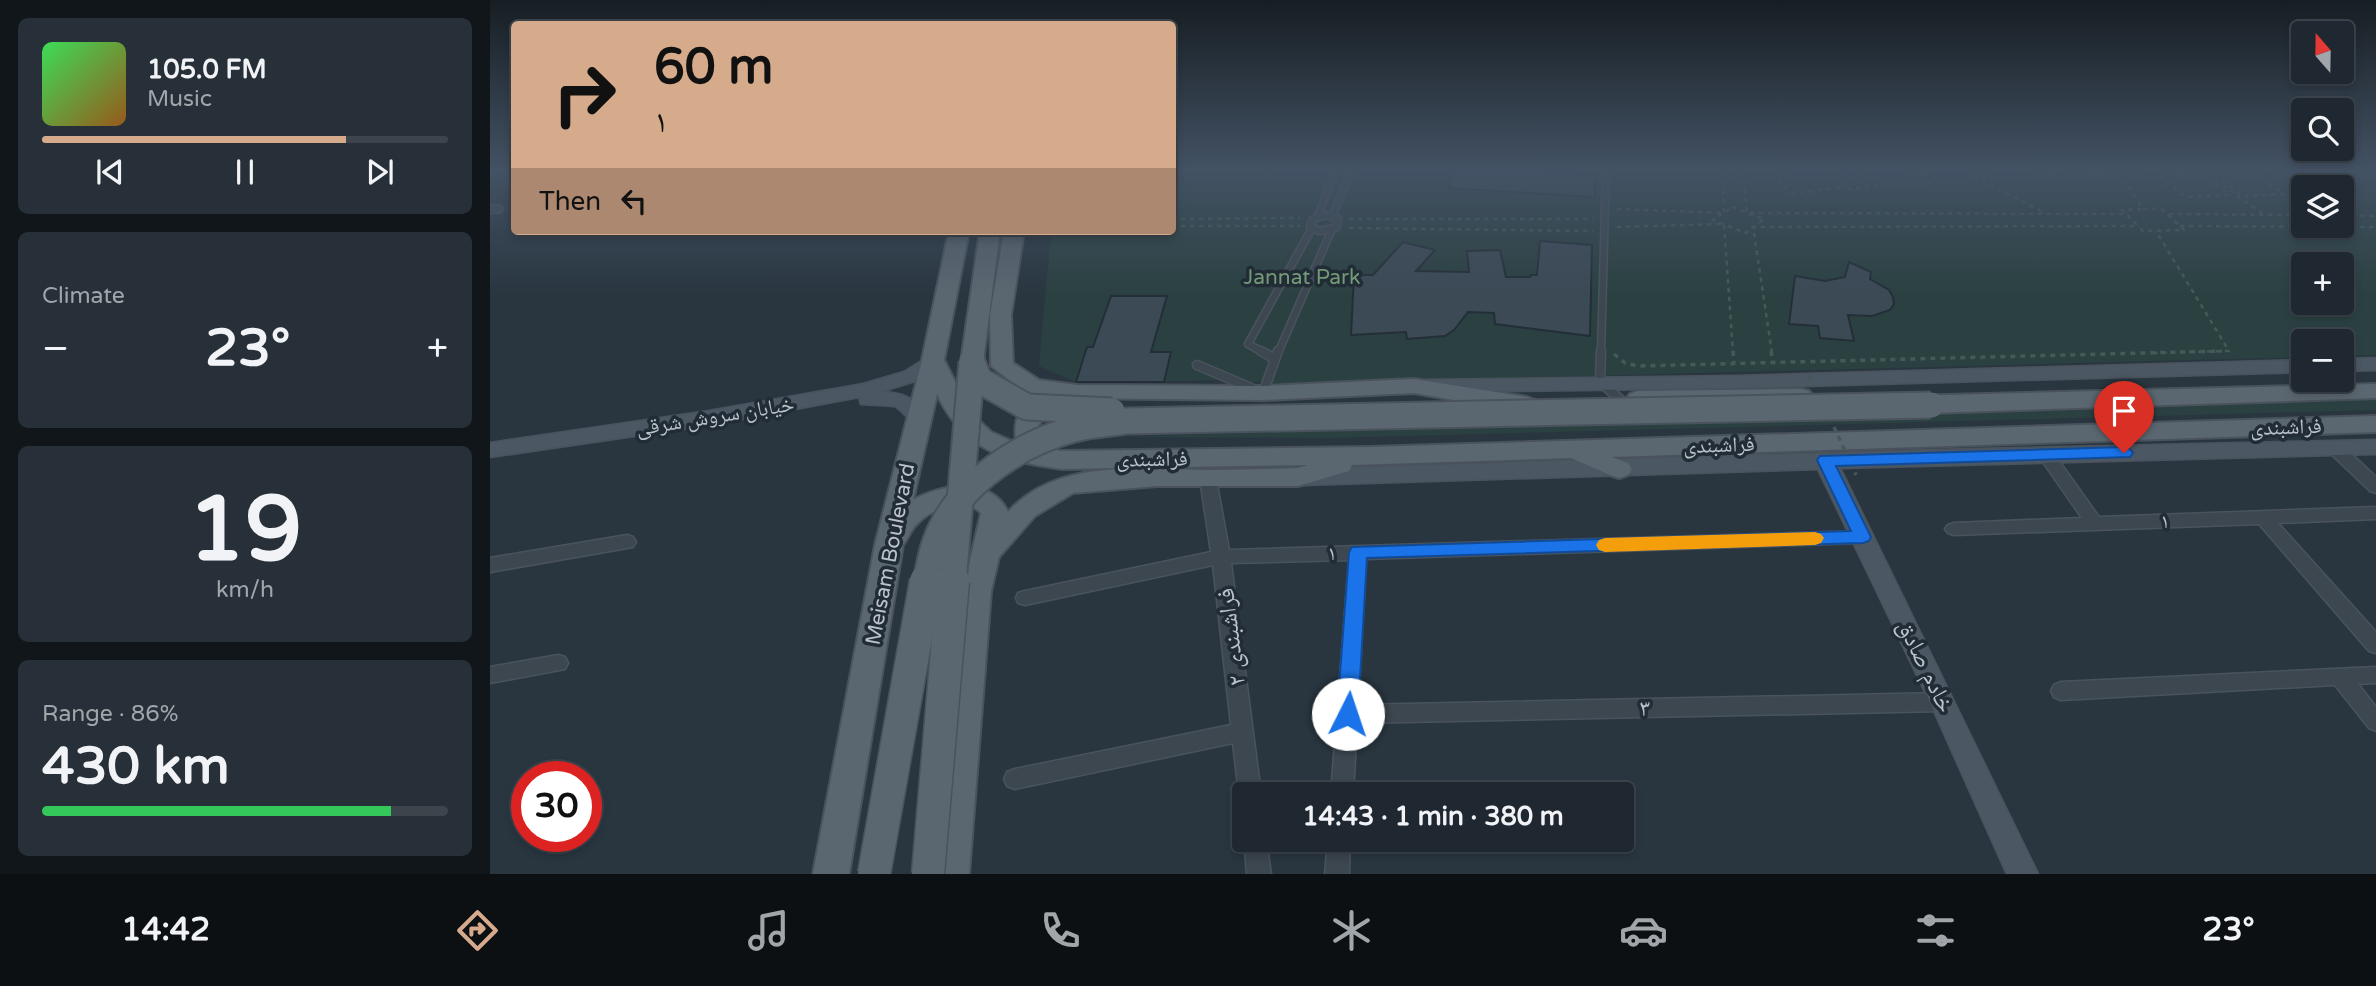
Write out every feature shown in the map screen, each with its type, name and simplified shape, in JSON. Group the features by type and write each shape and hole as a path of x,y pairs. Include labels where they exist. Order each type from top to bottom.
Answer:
{"main road":[{"name":"Meisam Boulevard","path":"831,874 889,545 933,360 958,235"},
{"path":"928,874 972,362 989,235"},
{"path":"1013,235 998,345 1002,366 1033,387 1077,392 1263,393 1413,386 1737,382 2291,366"},
{"name":"خیابان سروش شرقی","path":"490,450 785,406 892,384 911,376 933,360"},
{"name":"فراشبندی","path":"933,360 962,418 980,438 1031,456 1062,460 1370,456 2376,424"},
{"path":"972,362 979,380 992,390 1027,407 1050,410 1527,405 1722,395 1811,396 1931,405"},
{"path":"2354,365 2376,364"},
{"path":"1413,386 1527,405"},
{"name":"فراشبندی","path":"1931,405 2376,391"},
{"path":"1062,460 1032,448 1025,432 1030,415 1049,401 1077,392"},
{"path":"785,406 890,398 904,401 918,417"},
{"path":"874,874 932,549 946,519 983,478 1025,448 1044,439 1074,429 1126,421 1931,405"},
{"name":"فراشبندی","path":"1298,477 2376,446"},
{"path":"1571,450 1619,469"},
{"path":"985,555 1026,509 1067,485 1098,480 1157,477 1298,477 1370,456"},
{"name":"خادم صادق","path":"1825,460 2023,874"},
{"path":"889,545 905,520 925,505 959,495 977,496 988,501 995,511 977,591 951,874"}],"street":[{"path":"2335,447 2376,486"},
{"path":"2046,455 2095,524"},
{"name":"۲ فراشبندی","path":"1208,479 1221,557 1248,782"},
{"name":"۱","path":"1954,529 2376,513"},
{"path":"2264,518 2376,645"},
{"name":"۱","path":"1025,598 1221,557 1863,537"},
{"path":"490,565 627,542"},
{"path":"1343,782 1358,552"},
{"path":"490,675 558,663"},
{"path":"2061,691 2376,675"},
{"path":"2340,677 2376,722"},
{"name":"۳","path":"1348,714 1943,702"},
{"path":"1015,779 1242,732"},
{"path":"1256,852 1259,874"},
{"path":"1337,874 1338,852"}],"lane":[{"path":"1275,359 1248,344 1318,212"},
{"path":"1335,218 1337,212"},
{"path":"1605,212 1600,382 1621,400"},
{"path":"1316,217 1335,218"},
{"path":"1311,227 1320,231 1334,228 1339,224 1335,218"},
{"path":"1197,365 1263,393 1275,359 1334,228"}],"path":[{"path":"1615,212 1615,228 1724,224"},
{"path":"1691,212 1724,213"},
{"path":"1724,213 1713,220 1746,233 1764,219 1744,212"},
{"path":"2041,212 2045,214"},
{"path":"2124,212 2143,231 2184,230 2165,212"},
{"path":"2260,212 2264,215"},
{"path":"1747,213 2126,214"},
{"path":"2167,214 2291,215"},
{"path":"2354,215 2376,216"},
{"path":"1176,219 1316,217"},
{"path":"1334,228 1595,231 1594,219 1335,218"},
{"path":"1724,224 1734,363"},
{"path":"1176,226 1311,227"},
{"path":"1753,228 2139,226"},
{"path":"2180,226 2376,228"},
{"path":"1753,228 1773,362"},
{"path":"1611,349 1612,354 1625,363 1638,366 2229,351 2157,231"}],"green space":[{"name":"Jannat Park","path":"1176,212 2291,212 2291,238 2354,238 2354,212 2376,212 2376,355 2354,356 2354,329 2291,329 2291,357 1285,384 1221,380 1078,383 1039,366 1051,235 1176,235"},
{"path":"2376,399 2376,410 1326,438 1119,437"}],"building":[{"path":"1540,241 1592,245 1590,336 1495,324 1494,313 1468,312 1454,330 1445,336 1407,339 1406,332 1351,335 1354,275 1373,275 1403,242 1435,250 1416,271 1469,272 1467,251 1500,250 1506,277 1530,277 1537,275"},
{"path":"1849,262 1871,272 1870,279 1889,290 1894,304 1890,310 1872,316 1848,315 1854,341 1820,338 1818,326 1789,324 1795,276 1825,281 1845,277"},
{"path":"1111,296 1167,296 1151,352 1171,352 1164,382 1076,382 1087,347 1093,347"}],"slow traffic":[{"path":"1605,545 1815,538"}],"route":[{"path":"1348,714 1358,552 1863,537 1825,460 2124,453"}]}
